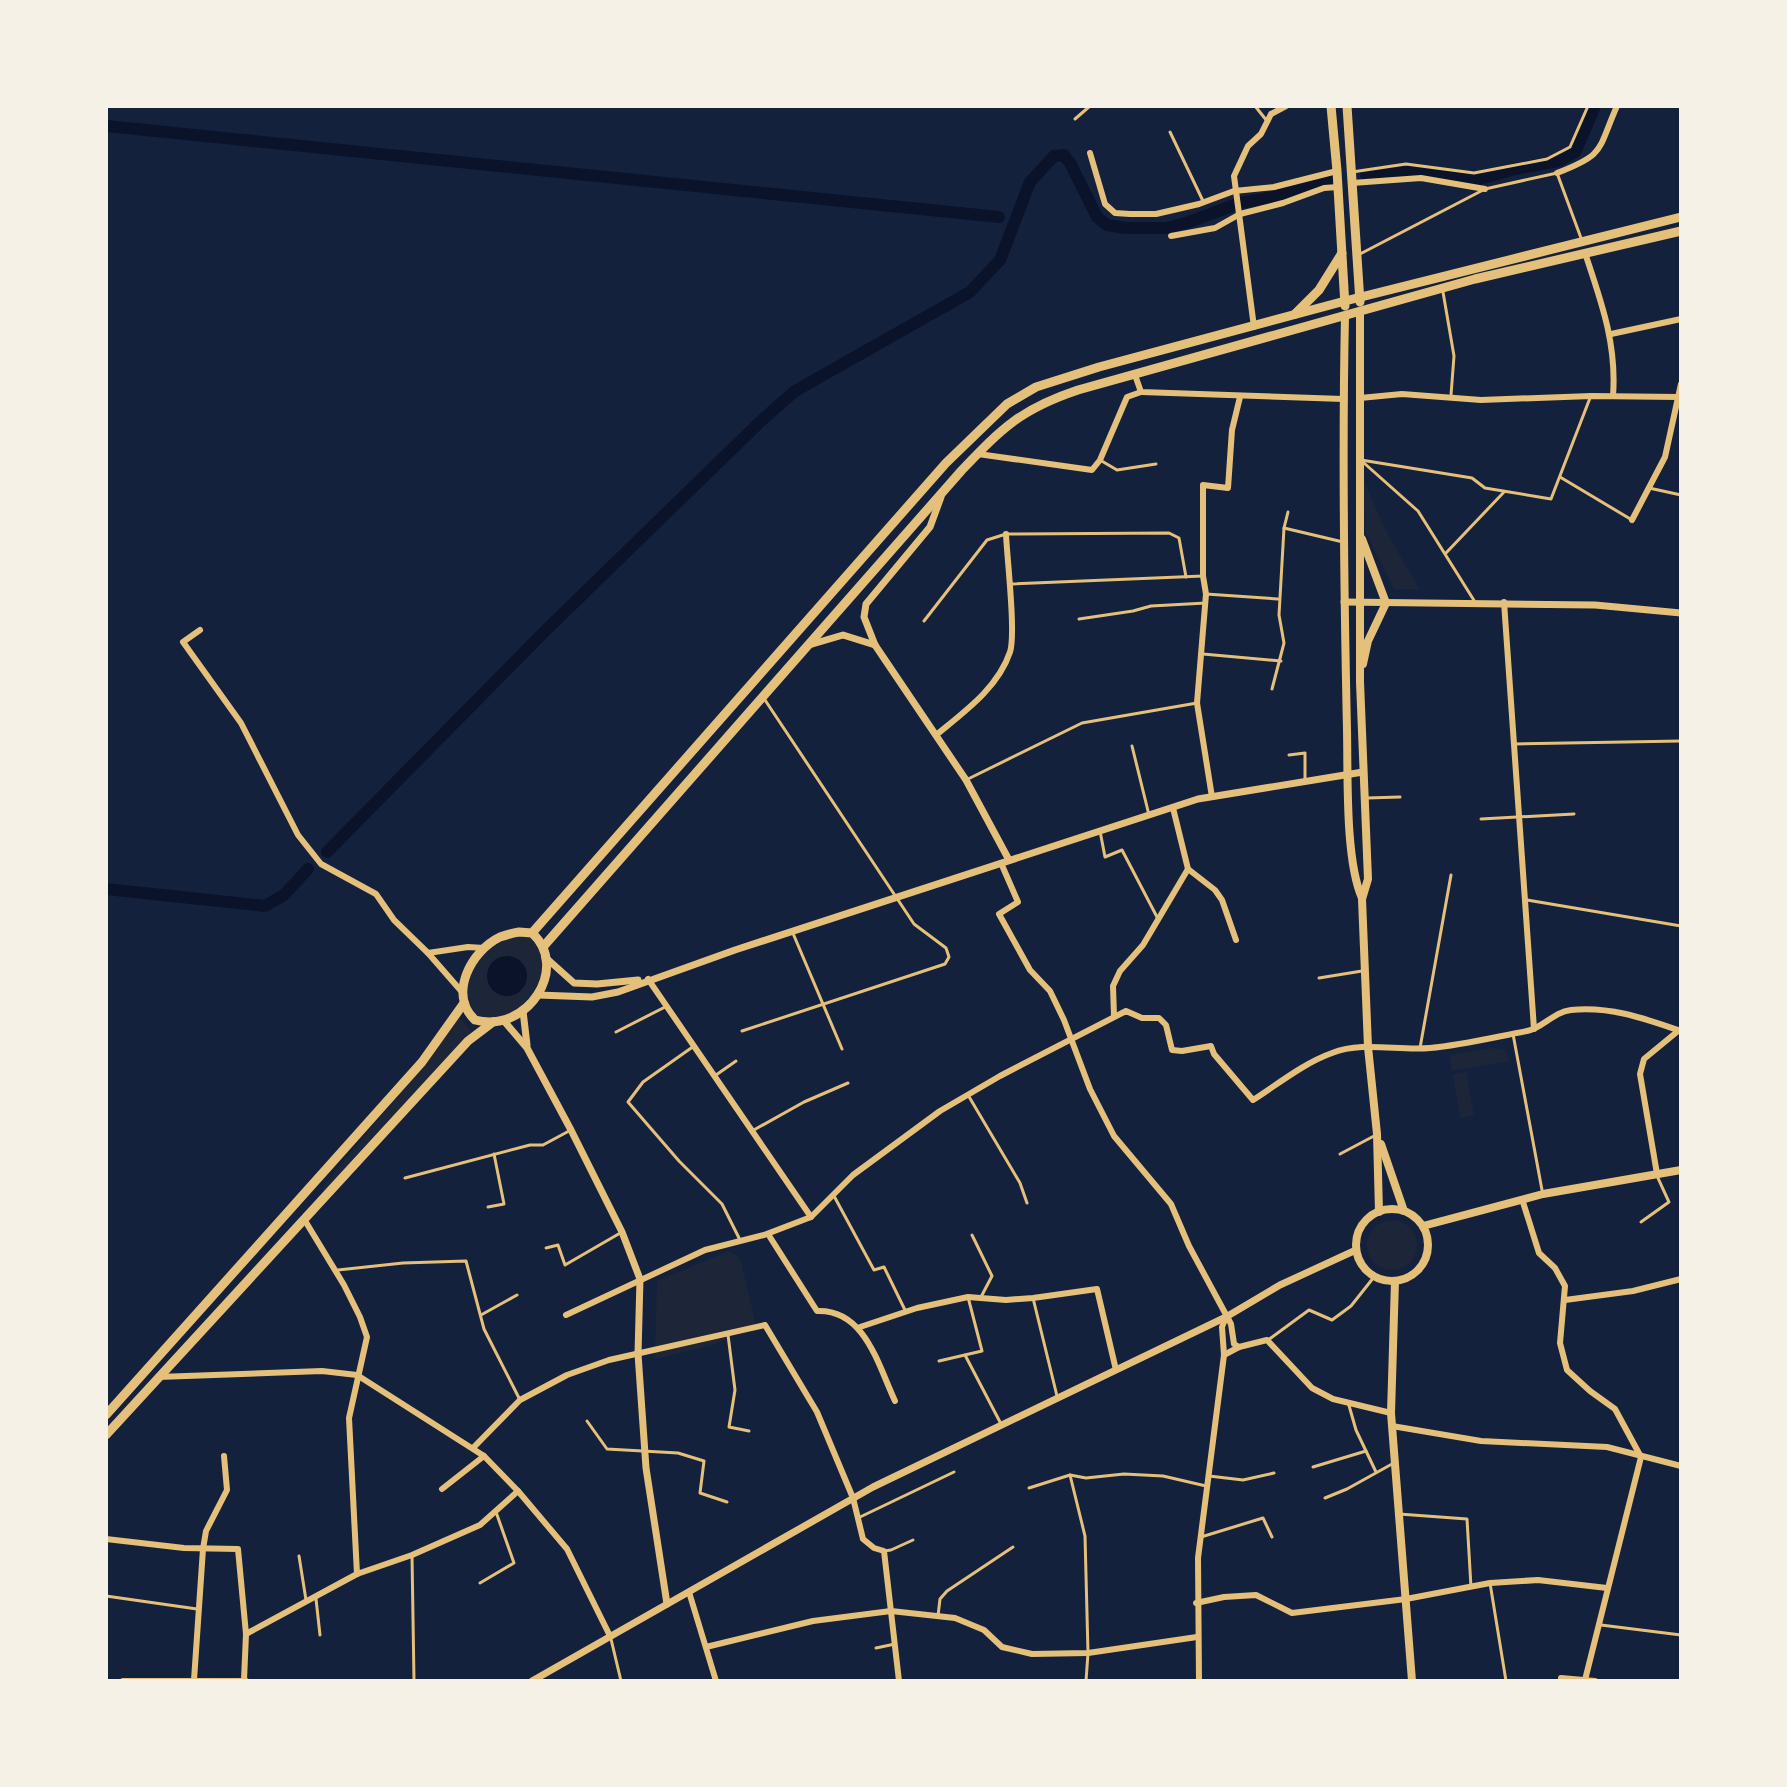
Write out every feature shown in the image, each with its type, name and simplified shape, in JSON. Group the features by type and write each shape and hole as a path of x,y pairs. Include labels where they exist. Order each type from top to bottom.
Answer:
{"main road":[{"path":"1331,106 1345,301 1343,542 1348,774 1354,880 1362,899 1379,1212"},
{"path":"1347,106 1360,297 1360,682 1368,879 1362,899"},
{"path":"532,933 946,463 1007,404 1036,387 1099,367 1360,297 1681,217"},
{"path":"544,952 942,493 992,438 1032,408 1078,390 1442,288 1681,231"},
{"path":"1583,241 1585,253"},
{"path":"1293,316 1319,290 1342,253"},
{"path":"1359,531 1386,603 1368,641 1360,682"},
{"path":"498,1022 475,1020 464,998 465,975 475,959 498,938 519,932 532,933"},
{"path":"106,1435 468,1041 523,1011 538,995 544,975 544,952 532,933"},
{"path":"106,1415 422,1062 464,998"},
{"path":"1377,1134 1404,1211"},
{"path":"1423,1226 1543,1194 1681,1170"},
{"path":"1404,1211 1423,1226 1428,1238 1425,1262 1407,1278 1395,1281 1374,1277 1359,1261 1356,1250 1361,1227 1379,1212 1404,1211"},
{"path":"1395,1281 1391,1413 1412,1681"}],"street":[{"path":"1254,327 1234,176 1239,161 1248,146 1261,134 1271,114 1286,106"},
{"path":"1557,173 1595,155 1617,106"},
{"path":"1090,153 1105,204 1115,213 1156,214 1234,191 1274,187 1337,171"},
{"path":"1352,183 1421,178 1485,189"},
{"path":"1171,236 1215,228 1240,214 1324,188 1338,187"},
{"path":"1585,253 1611,334 1615,367 1613,396"},
{"path":"1611,334 1681,319"},
{"path":"1135,375 1141,392"},
{"path":"1632,520 1665,457 1681,384"},
{"path":"978,454 1092,470 1100,460 1127,397 1141,392 1343,399"},
{"path":"1359,398 1402,394 1481,400 1679,397"},
{"path":"1212,797 1197,703 1206,603 1203,485 1228,488 1232,430 1240,397"},
{"path":"942,493 930,527 866,604 864,617 875,645 985,811 1018,902 999,914 1030,970 1050,991 1090,1089 1114,1136 1171,1204 1189,1246 1231,1324 1234,1344 1239,1347"},
{"path":"936,735 974,703 1000,674 1011,649 1006,534"},
{"path":"1344,602 1504,602 1595,605 1681,613"},
{"path":"1504,602 1534,1029"},
{"path":"200,630 183,642 241,723 293,829 321,864 376,894 394,920 428,953 464,998"},
{"path":"809,645 843,635 875,645"},
{"path":"538,995 592,997 618,992 792,931 1149,815 1212,797 1363,772"},
{"path":"1173,808 1188,869 1215,890 1222,900 1236,940"},
{"path":"1114,1016 1113,986 1120,971 1159,921 1188,869"},
{"path":"428,953 468,947 485,949"},
{"path":"544,952 574,983 648,979"},
{"path":"648,979 811,1217"},
{"path":"566,1315 705,1250 768,1234 811,1217 853,1175 968,1095 1126,1011 1142,1018 1159,1018 1166,1025 1172,1050 1211,1046 1214,1054 1253,1100 1334,1052 1368,1047 1420,1048 1513,1034 1534,1029 1569,1010 1616,1011 1680,1031"},
{"path":"523,1011 527,1048"},
{"path":"498,1022 527,1048 622,1232 640,1279 638,1354 646,1450 667,1604"},
{"path":"1657,1174 1640,1074 1644,1059 1680,1031"},
{"path":"1522,1199 1539,1253 1565,1286 1560,1343 1567,1370 1615,1409 1641,1457 1585,1680"},
{"path":"304,1219 360,1317 367,1337 349,1418 357,1574"},
{"path":"768,1234 817,1311 833,1311 860,1327 895,1401"},
{"path":"532,1681 853,1498 1226,1317 1280,1285 1356,1250"},
{"path":"1565,1300 1633,1291 1681,1279"},
{"path":"860,1327 968,1297 1006,1300 1097,1289 1116,1370"},
{"path":"1199,1681 1196,1603 1201,1537 1224,1355 1222,1327 1226,1317"},
{"path":"473,1448 520,1400 567,1375 609,1360 765,1325 817,1412 853,1498 863,1539 884,1551 899,1681"},
{"path":"1224,1355 1239,1347 1267,1340 1312,1388 1333,1399 1391,1413"},
{"path":"157,1377 322,1371 357,1375 473,1448 518,1491 567,1549 610,1636"},
{"path":"1392,1426 1481,1441 1607,1447 1681,1466"},
{"path":"194,1680 203,1549 206,1531 227,1490 224,1456"},
{"path":"442,1489 484,1456"},
{"path":"246,1634 357,1574 412,1555 480,1525 518,1491"},
{"path":"106,1539 203,1549 238,1549 246,1634 245,1681 123,1681"},
{"path":"1196,1603 1256,1595 1292,1613 1406,1599 1490,1583 1538,1580 1607,1588"},
{"path":"689,1592 716,1681"},
{"path":"706,1647 813,1621 891,1611 955,1618 984,1630 1002,1647 1032,1654 1088,1653 1197,1637"},
{"path":"551,1681 553,1669"},
{"path":"1561,1681 1561,1678 1595,1681"}],"lane":[{"path":"1075,119 1090,106"},
{"path":"1255,106 1267,121"},
{"path":"1351,172 1406,164 1474,173 1547,159 1570,147 1588,106"},
{"path":"1170,132 1204,202"},
{"path":"1356,256 1485,189 1557,173 1583,241"},
{"path":"1442,288 1454,356 1451,398"},
{"path":"1361,460 1472,478 1485,488 1551,499 1591,396"},
{"path":"1100,460 1117,470 1156,464"},
{"path":"1361,460 1418,511 1475,602"},
{"path":"1560,477 1632,520"},
{"path":"1649,488 1681,495"},
{"path":"1446,553 1505,492"},
{"path":"1272,689 1284,643 1279,615 1284,528 1288,512"},
{"path":"1284,528 1343,542"},
{"path":"924,621 987,540 1006,534 1169,533 1179,538 1186,577"},
{"path":"1009,584 1203,576"},
{"path":"1206,594 1280,599"},
{"path":"1079,619 1151,606 1206,603"},
{"path":"1203,654 1281,661"},
{"path":"742,1031 945,964 949,957 946,948 914,924 763,697"},
{"path":"966,780 1082,723 1197,703"},
{"path":"1514,744 1681,741"},
{"path":"1132,746 1149,815"},
{"path":"1289,755 1305,753 1305,781"},
{"path":"1363,798 1400,797"},
{"path":"1481,819 1574,814"},
{"path":"1100,831 1105,857 1122,850 1159,921"},
{"path":"1420,1048 1451,875"},
{"path":"1524,899 1681,926"},
{"path":"792,931 842,1049"},
{"path":"1319,978 1366,971"},
{"path":"616,1032 667,1006"},
{"path":"1513,1034 1543,1194"},
{"path":"694,1046 643,1082 628,1102 679,1161 722,1204 741,1242"},
{"path":"714,1076 736,1061"},
{"path":"752,1131 804,1102 848,1083"},
{"path":"968,1095 1020,1183 1027,1203"},
{"path":"405,1178 530,1145 543,1145 571,1130"},
{"path":"1340,1154 1377,1134"},
{"path":"488,1207 504,1204 494,1154"},
{"path":"1641,1222 1669,1202 1657,1174"},
{"path":"834,1196 874,1270 884,1267 907,1313"},
{"path":"546,1248 558,1245 565,1265 622,1232"},
{"path":"972,1235 992,1276 981,1297"},
{"path":"334,1271 403,1263 466,1261 497,1358 520,1400"},
{"path":"1267,1340 1309,1310 1332,1320 1351,1306 1374,1277"},
{"path":"481,1315 517,1295"},
{"path":"939,1361 982,1351 968,1297"},
{"path":"1033,1298 1057,1399"},
{"path":"728,1335 735,1390 729,1427 749,1431"},
{"path":"965,1355 1002,1426"},
{"path":"1348,1402 1376,1472"},
{"path":"587,1421 607,1449 678,1453 704,1461 700,1493 727,1502"},
{"path":"1313,1467 1366,1451"},
{"path":"1325,1498 1395,1462"},
{"path":"858,1518 954,1472"},
{"path":"1209,1476 1243,1480 1274,1473"},
{"path":"1029,1488 1070,1475 1086,1478 1124,1474 1163,1476 1209,1487"},
{"path":"1070,1475 1085,1536 1086,1681"},
{"path":"480,1583 514,1563 496,1512"},
{"path":"1399,1514 1467,1519 1471,1587"},
{"path":"1201,1537 1263,1518 1272,1537"},
{"path":"884,1551 913,1540"},
{"path":"938,1616 940,1599 947,1591 1013,1547"},
{"path":"412,1555 414,1681"},
{"path":"299,1556 306,1601"},
{"path":"1490,1583 1506,1681"},
{"path":"106,1596 199,1609"},
{"path":"315,1596 320,1635"},
{"path":"1598,1624 1681,1635"},
{"path":"610,1636 621,1681"},
{"path":"876,1648 895,1644"}],"shaded area":[{"path":"1364,481 1386,531 1419,589 1394,589 1365,531"},
{"path":"515,936 530,936 538,947 542,958 540,981 518,1009 504,1017 481,1019 469,1002 472,972 492,947"},
{"path":"507,956 521,962 527,976 521,990 507,996 493,990 487,976 493,962"},
{"path":"459,1017 472,1032 326,1190 321,1189 417,1073"},
{"path":"1493,1048 1505,1050 1509,1061 1452,1071 1449,1055"},
{"path":"1466,1072 1474,1115 1460,1118 1453,1074"},
{"path":"1392,1220 1410,1227 1417,1245 1410,1263 1392,1270 1374,1263 1367,1245 1374,1227"},
{"path":"729,1251 740,1258 756,1325 714,1345 655,1359 657,1281"}],"waterway":[{"path":"1366,175 1408,170 1476,180 1559,161 1576,151 1595,106"},
{"path":"106,126 999,217"},
{"path":"327,852 543,633 795,391 970,292 1000,260 1030,182 1054,156 1064,155 1070,163 1097,217 1107,225 1125,228 1167,228 1240,203 1274,197 1333,179"},
{"path":"106,889 265,906 284,895 308,869"}]}
